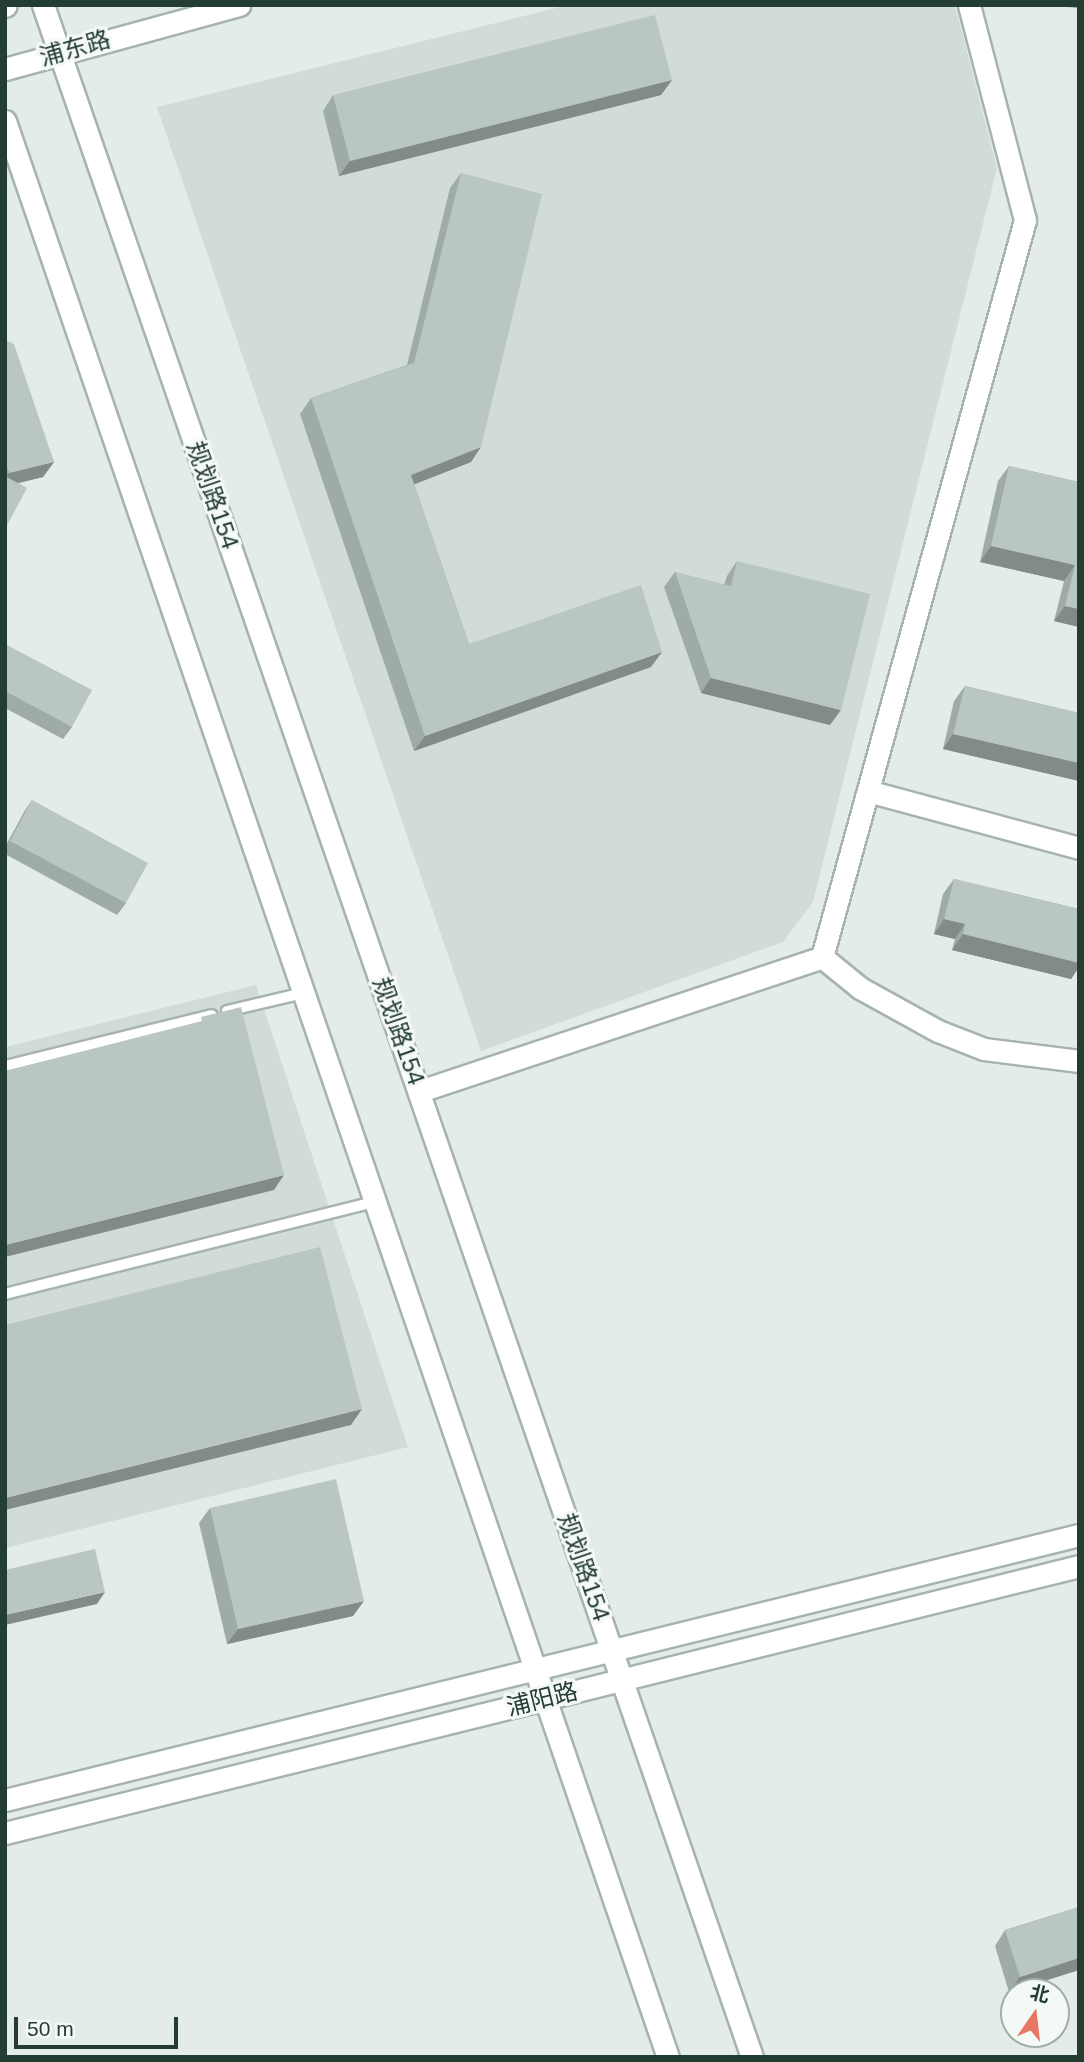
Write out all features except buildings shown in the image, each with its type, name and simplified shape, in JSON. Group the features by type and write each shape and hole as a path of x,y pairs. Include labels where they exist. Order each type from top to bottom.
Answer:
{"main road":[{"name":"规划路154","path":"43,5 752,2057"},
{"name":"浦东路","path":"5,69 145,28 239,5"},
{"path":"822,957 1025,220 969,5"},
{"path":"5,121 668,2057"},
{"path":"868,791 1079,848"},
{"path":"419,1091 822,957"},
{"path":"822,957 860,988 938,1031 984,1049 1079,1061"},
{"name":"浦阳路","path":"5,1800 1079,1535"},
{"name":"浦阳路","path":"5,1833 1079,1566"}],"lane":[{"path":"5,1066 303,993"},
{"path":"5,1294 375,1202"}],"shaded area":[{"path":"568,5 955,5 997,168 813,902 783,942 481,1051 157,107"},
{"path":"256,985 408,1447 5,1548 5,1047"}]}
